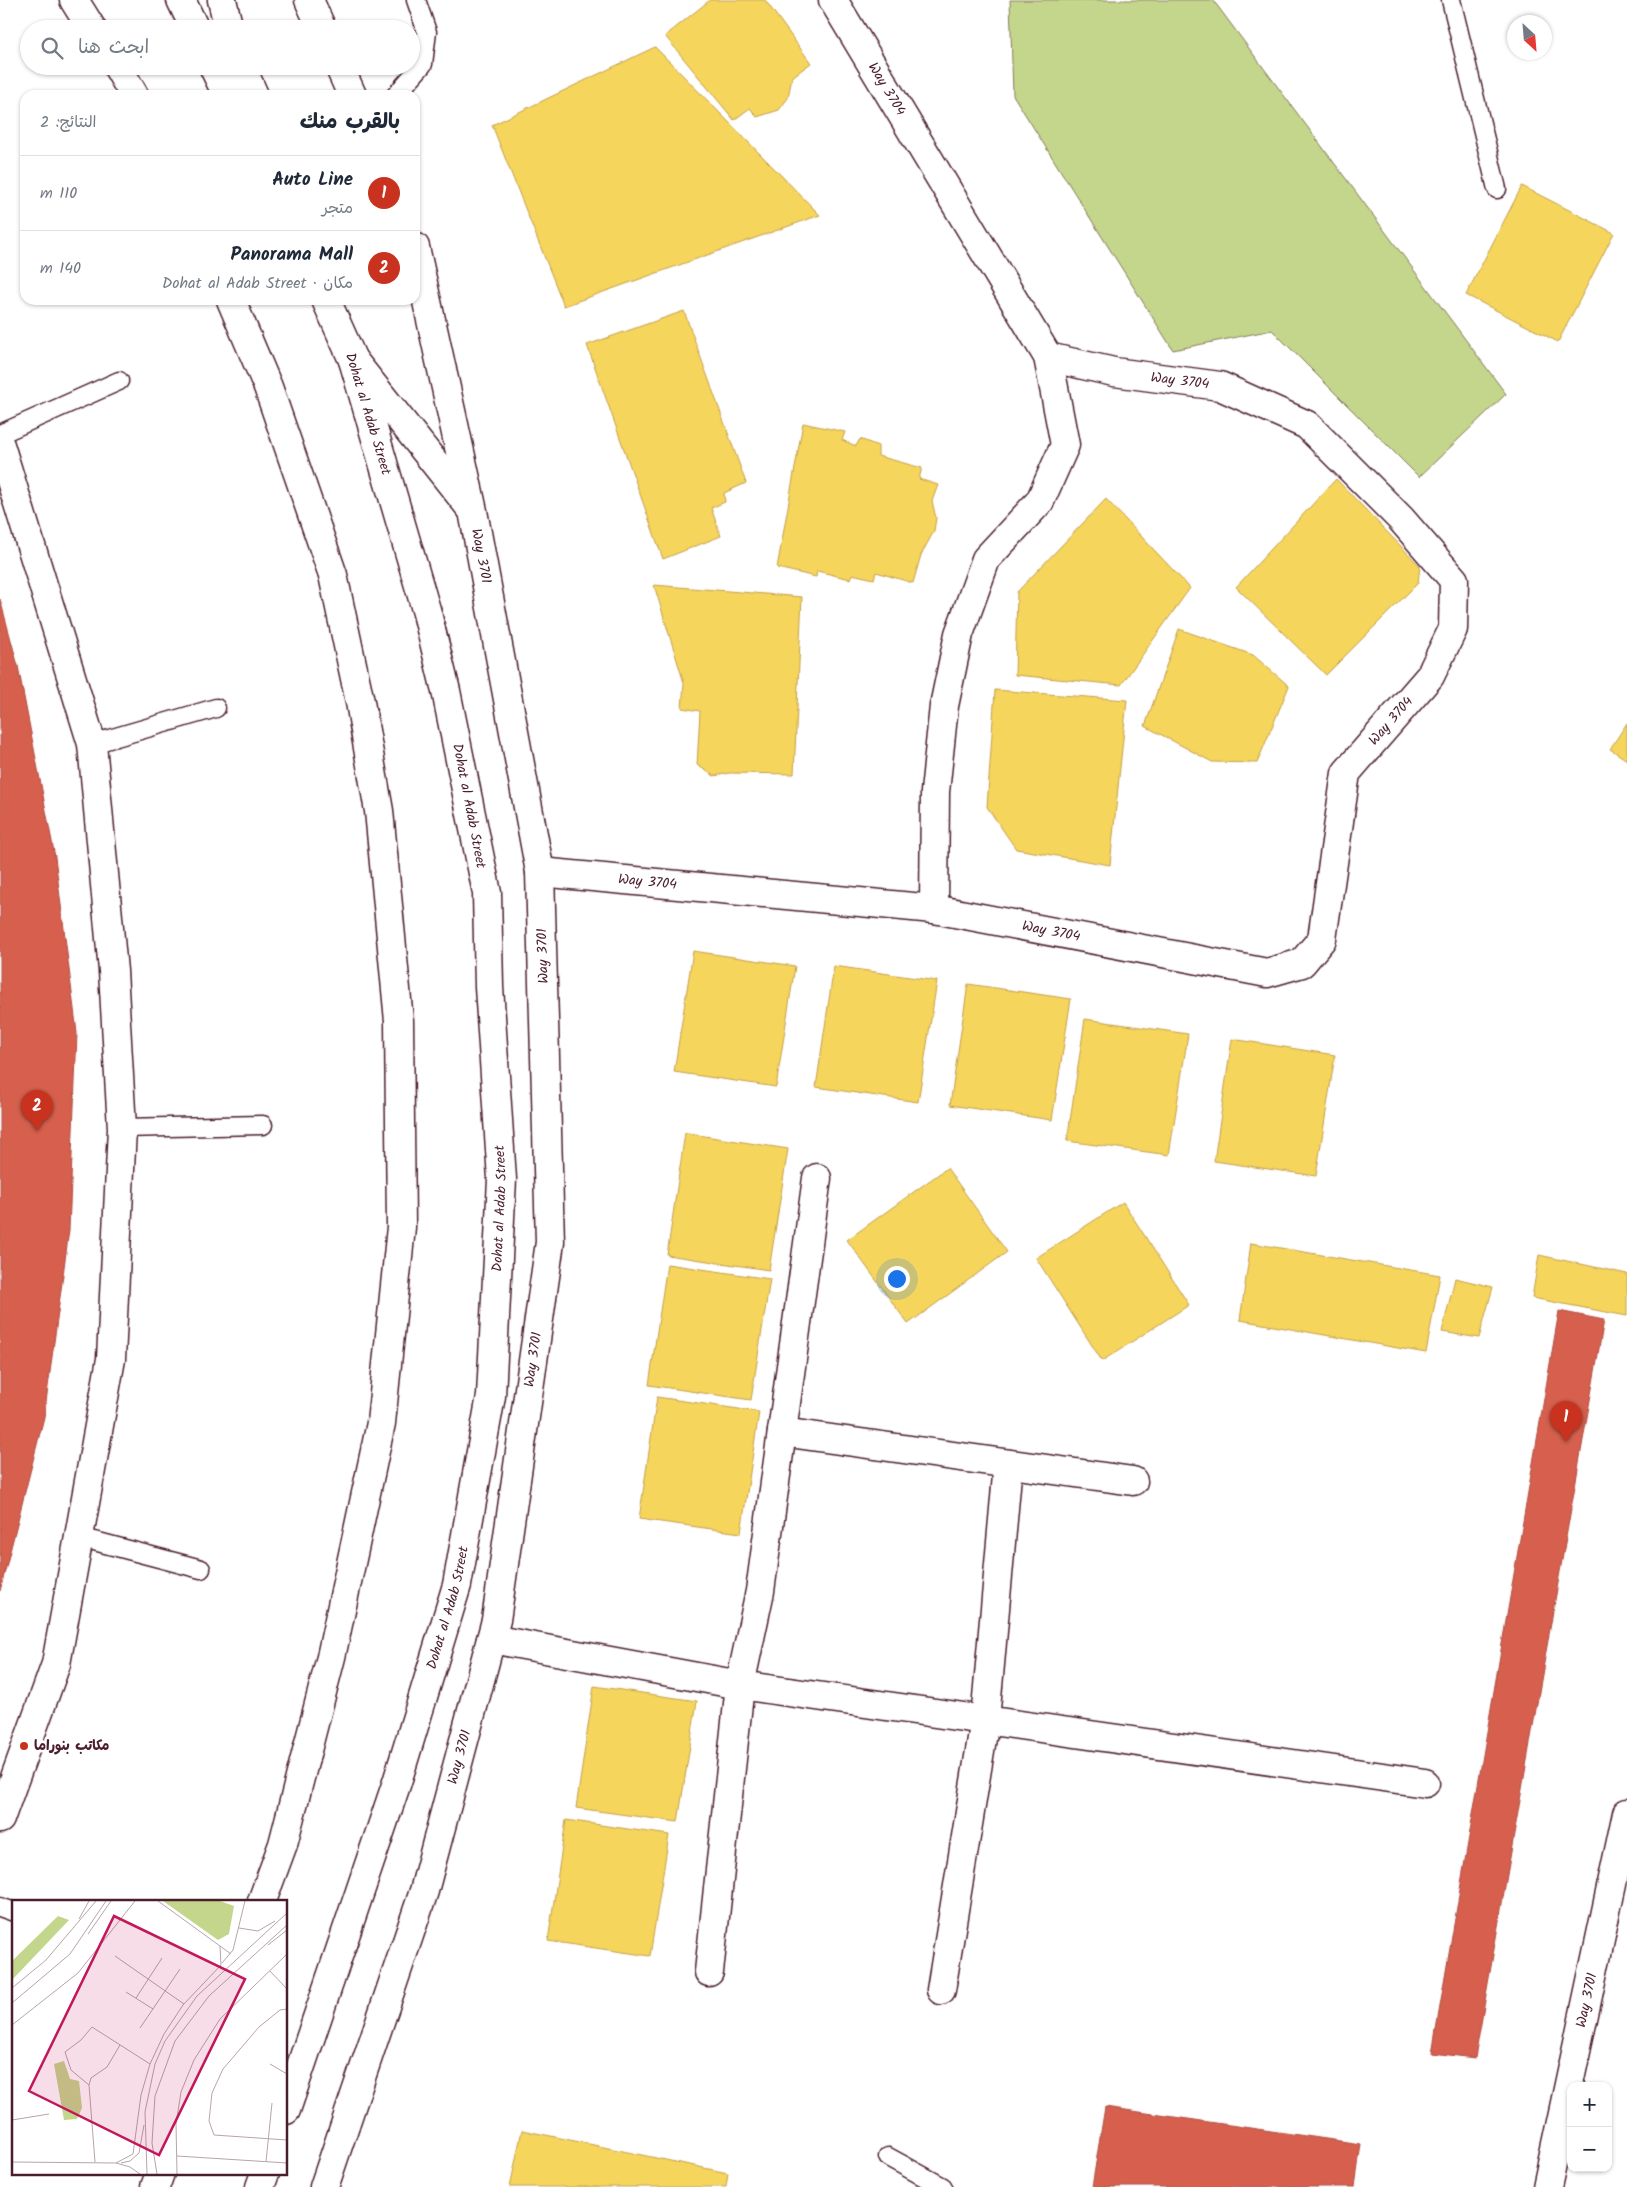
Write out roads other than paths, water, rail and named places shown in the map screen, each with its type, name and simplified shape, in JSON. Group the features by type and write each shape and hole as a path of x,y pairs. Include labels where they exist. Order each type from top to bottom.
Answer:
{"street":[{"path":"74,0 86,20"},
{"path":"181,0 191,20"},
{"path":"222,0 227,20"},
{"path":"309,0 318,20"},
{"name":"Way 3704","path":"833,0 1048,357 1065,445 1040,501 986,559 959,634 944,706 935,792 934,909"},
{"path":"122,75 131,90"},
{"path":"217,75 225,90"},
{"path":"246,75 252,90"},
{"path":"343,75 350,90"},
{"name":"Way 3701","path":"324,2187 424,1891 496,1620 550,1242 540,872 473,511 420,270"},
{"path":"233,305 268,387 332,574 360,702 379,811 398,1021 401,1226 381,1423 332,1657 283,1844 262,1900"},
{"name":"Dohat al Adab Street","path":"288,2104 397,1782 456,1585 491,1396 502,1179 489,987 487,893 446,691 427,613 353,360 328,305"},
{"name":"Way 3704","path":"540,872 934,909 1267,973 1302,963 1322,939 1346,773 1430,676 1452,629 1454,580 1401,519 1307,425 1220,386 1114,372 1048,357"},
{"name":"Way 3701","path":"353,360 473,511"},
{"path":"0,445 92,744 113,971 122,1128 111,1359 56,1664 0,1819"},
{"path":"709,1972 740,1684 760,1591 817,1178"},
{"path":"782,1432 1133,1481"},
{"path":"941,1990 985,1720 1008,1464"},
{"path":"491,1639 740,1684 1425,1782"},
{"name":"Way 3701","path":"1547,2187 1627,1813"},
{"path":"155,2187 160,2174"},
{"path":"260,2187 265,2174"}],"lane":[{"path":"416,0 427,32 423,64 420,67"},
{"path":"1451,0 1496,189"},
{"path":"400,90 413,75"},
{"path":"0,434 120,381"},
{"path":"92,744 216,708"},
{"path":"122,1128 263,1125"},
{"path":"79,1537 201,1569"},
{"path":"0,1907 12,1911"},
{"path":"888,2157 942,2187"}],"place":[{"name":"Panorama Mall","path":"37,1131"},
{"name":"Auto Line","path":"1566,1442"},
{"name":"مكاتب بنوراما","path":"24,1746"}]}
